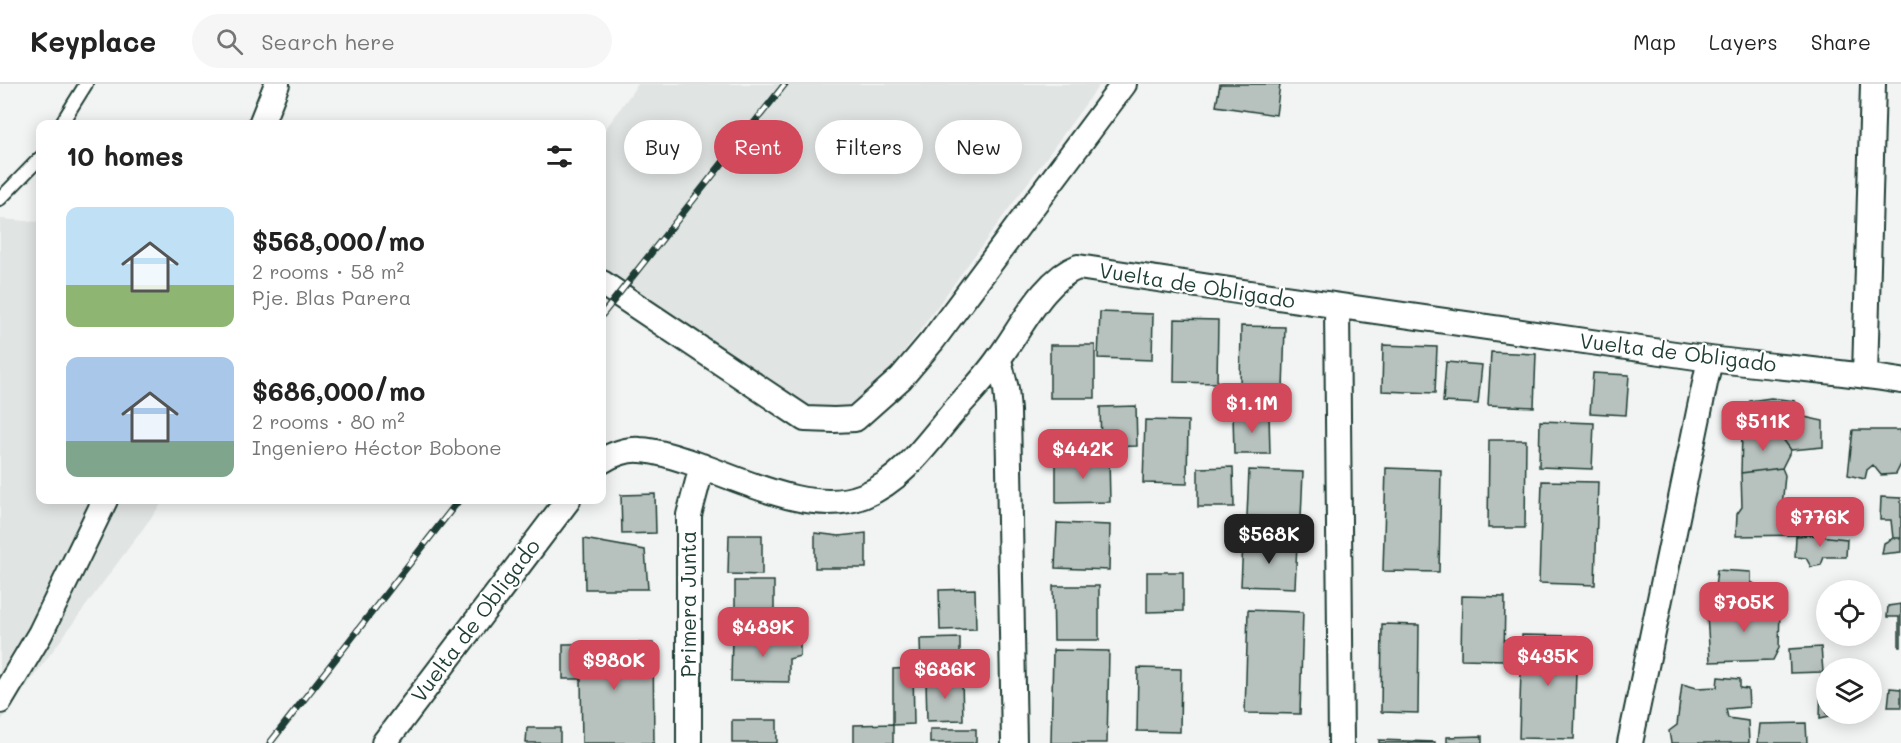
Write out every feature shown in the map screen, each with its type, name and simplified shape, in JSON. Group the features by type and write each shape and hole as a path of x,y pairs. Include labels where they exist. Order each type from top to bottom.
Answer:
{"street":[{"path":"263,120 277,84"},
{"path":"606,287 805,419 855,419 901,378 933,340 1124,84"},
{"path":"1865,375 1873,84"},
{"name":"Vuelta de Obligado","path":"606,459 619,453 640,450 662,453 777,493 818,502 838,503 881,488 908,465 999,360 1048,288 1066,272 1078,267 1337,307 1710,359 1865,375 1901,381"},
{"path":"1337,307 1341,743"},
{"path":"1630,743 1710,359"},
{"path":"999,360 1006,389 1008,411 1014,743"},
{"name":"Primera Junta","path":"690,743 689,514 702,466"},
{"path":"0,700 40,634 103,504"},
{"name":"Vuelta de Obligado","path":"384,743 565,504"}],"lane":[{"path":"64,120 86,84"},
{"path":"0,199 36,162"}],"shaded area":[{"path":"638,84 1100,84 855,419 834,420 606,297 606,128"},
{"path":"0,219 36,222 36,504 161,504 0,722"}],"building":[{"path":"1220,84 1280,84 1276,115 1216,106"},
{"path":"1100,312 1153,314 1152,360 1098,358"},
{"path":"1175,319 1218,320 1217,383 1174,382"},
{"path":"1241,326 1285,327 1283,390 1240,389"},
{"path":"1050,345 1095,345 1095,398 1050,398"},
{"path":"1383,345 1437,347 1435,393 1382,391"},
{"path":"1491,352 1536,354 1534,407 1488,405"},
{"path":"1446,362 1482,365 1478,404 1443,402"},
{"path":"1593,373 1629,375 1626,415 1590,413"},
{"path":"1771,398 1795,401 1800,416 1823,421 1823,447 1791,450 1780,435 1742,432 1738,414 1750,401"},
{"path":"1136,406 1137,446 1101,447 1100,407"},
{"path":"1233,414 1269,414 1270,454 1234,454"},
{"path":"1145,420 1188,421 1187,484 1143,483"},
{"path":"1540,421 1594,423 1592,469 1539,467"},
{"path":"1853,430 1901,430 1901,464 1896,474 1881,475 1873,465 1867,470 1865,479 1848,475"},
{"path":"1742,432 1780,435 1791,450 1782,468 1741,473"},
{"path":"1489,440 1526,440 1525,528 1488,528"},
{"path":"1056,457 1109,457 1110,502 1056,503"},
{"path":"1233,467 1234,507 1198,507 1198,468"},
{"path":"1386,468 1441,470 1439,572 1383,571"},
{"path":"1782,468 1785,475 1782,507 1809,509 1811,535 1736,536 1737,514 1742,507 1741,473"},
{"path":"1249,470 1303,472 1301,518 1247,516"},
{"path":"1542,481 1598,482 1595,585 1539,583"},
{"path":"655,494 656,533 622,534 621,495"},
{"path":"1881,497 1901,498 1901,538 1893,538 1891,520 1880,520"},
{"path":"1824,498 1851,500 1852,527 1822,528"},
{"path":"1057,523 1110,525 1109,570 1055,568"},
{"path":"815,533 839,536 866,533 866,568 815,568"},
{"path":"729,535 762,535 762,575 728,574"},
{"path":"1811,535 1847,539 1846,557 1824,557 1821,565 1811,567 1806,558 1795,557 1796,536"},
{"path":"1893,538 1901,538 1901,552 1882,554 1884,543"},
{"path":"584,539 645,550 648,589 585,589"},
{"path":"1243,541 1297,543 1295,588 1241,586"},
{"path":"1717,570 1751,572 1751,582 1759,587 1757,604 1713,606"},
{"path":"1147,572 1183,572 1183,611 1147,612"},
{"path":"735,581 774,581 774,615 735,615"},
{"path":"1053,586 1099,586 1099,640 1054,640"},
{"path":"975,589 976,629 940,630 939,590"},
{"path":"1462,596 1505,597 1504,660 1461,659"},
{"path":"1762,603 1780,608 1779,648 1773,660 1710,662 1707,615 1713,606"},
{"path":"1901,604 1901,647 1899,647 1899,617 1887,617 1888,606"},
{"path":"1248,610 1303,612 1300,714 1245,713"},
{"path":"1382,624 1419,625 1418,713 1381,712"},
{"path":"732,635 800,636 800,656 789,659 789,682 731,681"},
{"path":"1522,635 1577,636 1574,739 1519,738"},
{"path":"960,638 960,672 921,673 920,639"},
{"path":"653,643 654,743 582,743 581,679 563,679 563,644"},
{"path":"1821,647 1822,658 1816,658 1816,672 1790,673 1789,649"},
{"path":"1053,650 1109,651 1107,743 1051,743"},
{"path":"913,668 914,724 893,725 893,669"},
{"path":"1138,668 1181,669 1180,732 1137,731"},
{"path":"1718,677 1740,679 1740,688 1748,689 1749,707 1726,709 1728,718 1748,721 1749,743 1671,743 1669,731 1677,725 1682,684 1697,688 1717,687"},
{"path":"962,680 963,720 927,721 926,681"},
{"path":"1890,688 1901,689 1901,707 1888,707"},
{"path":"732,720 777,720 777,743 732,743"},
{"path":"1806,723 1807,743 1758,743 1760,724"},
{"path":"893,724 893,743 854,743 854,725"},
{"path":"527,728 560,728 560,743 526,743"},
{"path":"930,729 976,729 976,743 930,743"},
{"path":"1482,736 1482,743 1447,743 1447,737"},
{"path":"1379,740 1435,742 1435,743 1379,743"}],"railway":[{"path":"606,310 785,84"},
{"path":"270,743 456,504"}]}
